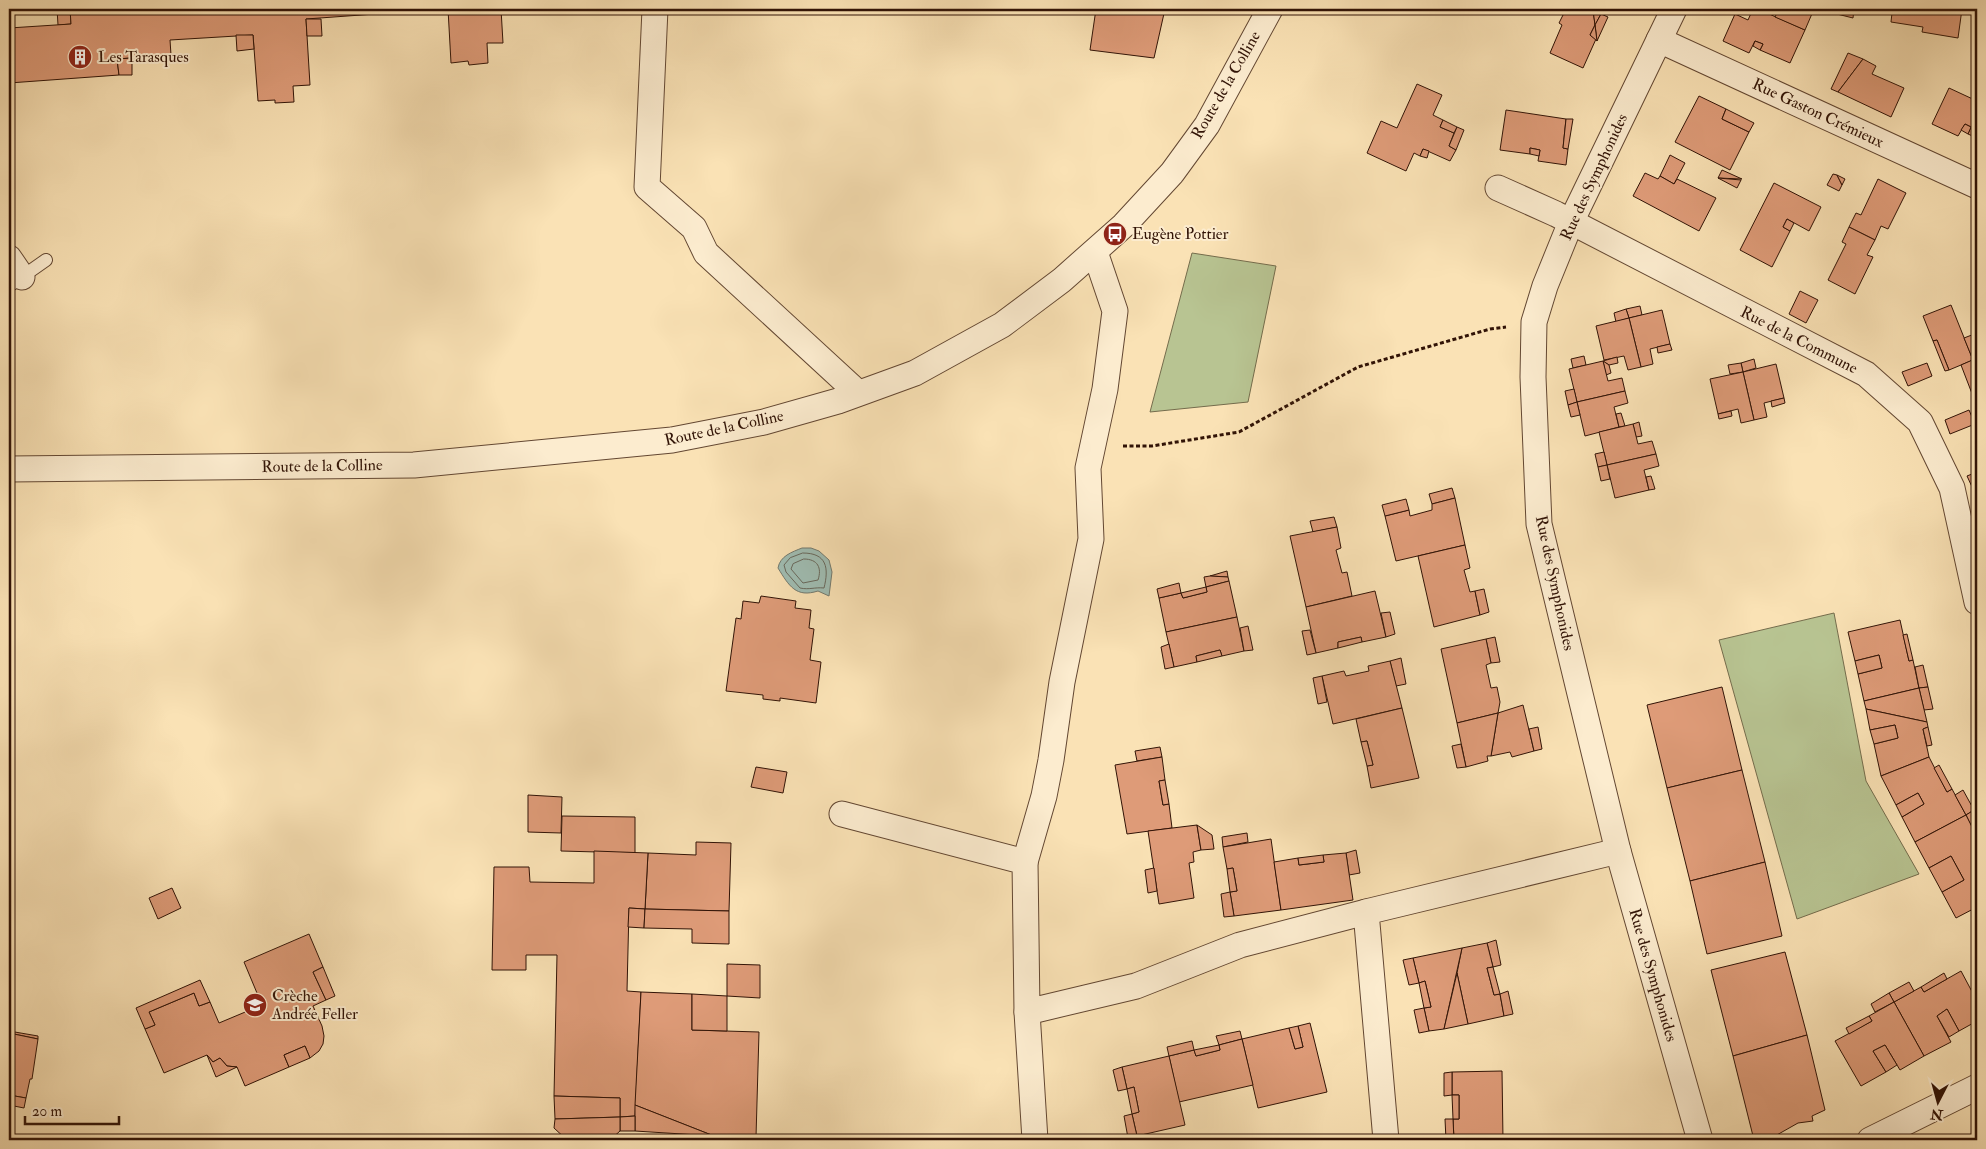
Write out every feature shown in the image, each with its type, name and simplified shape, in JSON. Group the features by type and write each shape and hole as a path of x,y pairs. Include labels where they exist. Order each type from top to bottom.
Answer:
{"street":[{"path":"655,9 647,188 694,228 706,253 858,393"},
{"name":"Route de la Colline","path":"9,469 424,464 672,440 764,422 915,373 1002,325 1062,280 1130,219 1172,173 1207,125 1270,9"},
{"name":"Rue des Symphonides","path":"1674,9 1571,222 1545,286 1534,322 1533,377 1540,524 1618,851 1700,1140"},
{"name":"Rue Gaston Crémieux","path":"1659,40 1977,186"},
{"name":"Rue de la Commune","path":"1498,188 1571,222 1866,374 1920,422 1952,488 1977,602"},
{"path":"1035,1140 1027,1012 1026,862 1044,796 1062,682 1091,538 1088,468 1105,389 1114,311 1094,252"},
{"path":"842,814 1026,862"},
{"path":"1027,1012 1136,986 1240,945 1366,912 1618,851"},
{"path":"1366,912 1386,1140"},
{"path":"1870,1140 1977,1087"}],"lane":[{"path":"13,274 46,260"}],"path":[{"path":"1092,446 1152,446 1240,432 1358,367 1490,329 1534,322"}],"green space":[{"path":"1192,253 1276,266 1248,402 1150,412"},
{"path":"1834,613 1866,781 1919,874 1797,919 1719,640"}],"water":[{"path":"802,548 811,548 819,551 829,560 832,572 829,596 818,591 810,593 799,592 790,585 778,568 784,557"}],"building":[{"path":"57,9 70,9 71,24 58,25"},
{"name":"Les Tarasques","path":"70,9 375,9 375,14 306,19 310,85 293,86 294,102 275,103 275,100 258,101 253,35 170,40 171,55 117,59 119,75 9,83 9,28 71,24"},
{"path":"448,9 501,9 503,43 487,43 488,63 469,65 468,61 451,63"},
{"path":"1096,9 1165,9 1154,58 1090,50"},
{"path":"1566,9 1593,9 1595,25 1590,35 1596,39 1583,68 1550,53 1562,25 1559,23"},
{"path":"1753,9 1758,9 1805,30 1790,63 1760,50 1763,44 1755,41 1749,53 1723,41 1735,14 1748,20"},
{"path":"1779,9 1814,9 1805,30 1775,17"},
{"path":"1834,9 1854,9 1853,18 1833,13"},
{"path":"1877,9 1962,9 1958,38 1922,32 1923,27 1891,22 1892,13 1877,11"},
{"path":"1593,10 1601,14 1595,25"},
{"path":"1601,14 1608,17 1597,41 1595,25"},
{"path":"306,19 321,19 322,36 307,36"},
{"path":"1595,25 1597,41 1590,35"},
{"path":"236,35 253,35 254,49 237,51"},
{"path":"1755,41 1763,44 1760,50 1753,46"},
{"path":"1848,53 1863,59 1838,92 1831,89"},
{"path":"132,58 132,75 119,75 117,59"},
{"path":"1863,59 1876,66 1872,74 1904,88 1891,117 1838,92"},
{"path":"1417,84 1442,95 1433,115 1443,120 1440,127 1454,133 1449,146 1456,150 1450,161 1423,149 1420,156 1414,153 1406,171 1367,153 1381,121 1397,128"},
{"path":"1949,88 1977,101 1977,138 1968,134 1971,127 1965,124 1958,136 1932,124"},
{"path":"1699,96 1726,109 1722,119 1749,132 1730,170 1675,142"},
{"path":"1726,109 1754,123 1749,132 1722,119"},
{"path":"1506,110 1566,119 1563,148 1568,149 1566,165 1538,161 1540,150 1530,148 1530,154 1500,150"},
{"path":"1566,119 1573,119 1568,149 1563,148"},
{"path":"1443,120 1457,127 1454,133 1440,127"},
{"path":"1965,124 1971,127 1968,134 1961,130"},
{"path":"1457,127 1464,130 1456,150 1449,146"},
{"path":"1530,148 1540,150 1539,156 1530,154"},
{"path":"1423,149 1429,151 1427,158 1420,156"},
{"path":"1670,155 1685,163 1674,184 1660,176"},
{"path":"1722,170 1742,179 1718,178"},
{"path":"1645,173 1658,179 1660,176 1674,184 1677,179 1716,198 1699,231 1633,196"},
{"path":"1833,174 1837,175 1842,185 1839,191 1827,185"},
{"path":"1837,175 1845,179 1842,185"},
{"path":"1718,178 1741,180 1737,188"},
{"path":"1878,179 1906,193 1888,229 1881,226 1875,240 1849,227 1856,213 1861,215"},
{"path":"1774,183 1821,207 1809,231 1787,219 1783,227 1790,231 1772,267 1740,250"},
{"path":"1787,219 1794,223 1790,231 1783,227"},
{"path":"1849,227 1875,240 1867,255 1873,257 1855,294 1828,280 1846,244 1842,242"},
{"path":"1800,291 1818,300 1806,323 1789,314"},
{"path":"1951,305 1973,360 1949,370 1937,340 1933,341 1923,316"},
{"path":"1640,306 1642,315 1629,318 1626,309"},
{"path":"1626,309 1629,318 1616,322 1614,313"},
{"path":"1662,310 1670,344 1650,349 1653,364 1641,367 1629,318"},
{"path":"1629,318 1641,367 1628,370 1624,356 1604,360 1596,326"},
{"path":"1977,333 1977,358 1973,360 1964,338"},
{"path":"1937,340 1949,370 1945,371 1933,341"},
{"path":"1670,344 1672,350 1658,353 1657,347"},
{"path":"1584,356 1586,365 1573,368 1571,359"},
{"path":"1617,357 1618,363 1609,365 1603,361"},
{"path":"1977,358 1977,394 1975,390 1971,391 1961,365"},
{"path":"1754,359 1756,368 1743,372 1741,363"},
{"path":"1603,361 1609,365 1611,373 1606,375"},
{"path":"1603,361 1608,381 1622,378 1625,391 1577,402 1569,369"},
{"path":"1741,363 1743,372 1730,374 1728,365"},
{"path":"1927,363 1932,376 1908,386 1902,372"},
{"path":"1776,364 1784,398 1764,403 1767,417 1754,420 1743,372"},
{"path":"1743,372 1754,420 1741,423 1738,409 1718,414 1710,379"},
{"path":"1574,389 1577,402 1568,405 1565,391"},
{"path":"1975,390 1977,394 1977,405 1971,391"},
{"path":"1625,391 1628,403 1614,407 1619,427 1585,436 1577,402"},
{"path":"1784,398 1785,403 1772,407 1771,401"},
{"path":"1577,402 1580,415 1571,417 1568,405"},
{"path":"1969,410 1975,424 1950,434 1945,420"},
{"path":"1731,411 1732,416 1719,419 1718,414"},
{"path":"1621,413 1625,426 1619,427 1616,414"},
{"path":"1639,422 1642,436 1636,437 1633,424"},
{"path":"1633,424 1638,444 1652,441 1656,454 1607,465 1599,432"},
{"path":"1604,452 1607,465 1598,467 1595,454"},
{"path":"1656,454 1659,466 1644,470 1649,490 1615,498 1607,465"},
{"path":"1607,465 1610,479 1601,481 1598,467"},
{"path":"1977,472 1977,488 1973,489 1967,476"},
{"path":"1651,476 1655,489 1649,490 1646,477"},
{"path":"1452,488 1455,498 1432,504 1429,494"},
{"path":"1455,498 1465,545 1396,561 1385,516 1409,510 1410,516 1432,510 1432,504"},
{"path":"1406,499 1409,510 1385,516 1382,505"},
{"path":"1334,517 1337,527 1313,532 1310,521"},
{"path":"1337,527 1341,548 1336,550 1342,573 1347,572 1352,596 1306,607 1290,536"},
{"path":"1465,545 1470,568 1464,570 1470,592 1475,591 1480,615 1434,627 1418,556"},
{"path":"1227,571 1228,577 1210,576"},
{"path":"1204,577 1228,577 1229,581 1206,587"},
{"path":"1229,581 1237,617 1166,632 1159,598 1181,593 1183,598 1207,592 1206,587"},
{"path":"1179,583 1181,593 1159,598 1157,589"},
{"path":"1206,587 1207,592 1183,598 1181,593"},
{"path":"1484,589 1489,612 1480,615 1475,591"},
{"path":"1375,591 1386,637 1362,642 1361,637 1338,642 1338,648 1316,653 1306,607"},
{"path":"761,596 796,601 795,608 811,610 809,628 814,629 810,660 821,662 816,703 780,698 780,701 763,699 763,695 726,691 736,618 741,619 743,601 759,603"},
{"path":"1390,612 1395,634 1386,637 1381,613"},
{"path":"1237,617 1244,651 1222,656 1220,650 1196,656 1197,662 1174,667 1166,632"},
{"path":"1900,620 1909,661 1913,660 1919,688 1864,701 1858,674 1882,668 1879,655 1855,661 1848,632"},
{"path":"1248,626 1253,650 1244,651 1240,628"},
{"path":"1310,630 1316,653 1307,655 1302,631"},
{"path":"1907,634 1913,660 1909,661 1903,635"},
{"path":"1361,637 1362,642 1338,648 1338,642"},
{"path":"1495,637 1500,662 1491,663 1486,639"},
{"path":"1486,639 1491,663 1486,665 1491,688 1497,687 1500,702 1498,713 1457,723 1441,649"},
{"path":"1169,644 1174,667 1165,669 1161,647"},
{"path":"1220,650 1222,656 1197,662 1196,656"},
{"path":"1879,655 1882,668 1858,674 1855,661"},
{"path":"1401,658 1406,684 1396,686 1390,661"},
{"path":"1390,661 1402,708 1333,724 1322,676 1344,671 1346,676 1369,671 1368,666"},
{"path":"1923,665 1928,687 1919,688 1915,667"},
{"path":"1322,676 1327,702 1318,704 1313,678"},
{"path":"1722,687 1742,770 1667,788 1647,705"},
{"path":"1928,687 1933,709 1924,710 1919,688"},
{"path":"1919,688 1927,722 1866,709 1864,701"},
{"path":"1523,705 1534,751 1512,757 1510,752 1491,756 1498,713"},
{"path":"1402,708 1419,778 1371,788 1367,766 1373,765 1367,741 1361,742 1356,719"},
{"path":"1866,709 1927,722 1928,727 1923,729 1929,757 1881,776 1874,744 1898,738 1895,725 1870,730"},
{"path":"1498,713 1491,756 1487,756 1488,761 1466,767 1457,723"},
{"path":"1895,725 1898,738 1874,744 1870,730"},
{"path":"1538,727 1542,749 1534,751 1529,729"},
{"path":"1928,727 1932,745 1927,746 1923,729"},
{"path":"1367,741 1373,765 1367,766 1361,742"},
{"path":"1461,744 1466,767 1457,768 1452,746"},
{"path":"1160,747 1162,757 1137,761 1135,751"},
{"path":"1162,757 1165,780 1159,781 1163,805 1169,804 1172,828 1127,834 1115,765"},
{"path":"1929,757 1947,792 1952,789 1966,815 1915,842 1902,817 1924,804 1918,793 1896,805 1881,776"},
{"path":"1939,765 1952,789 1947,792 1934,768"},
{"path":"756,767 787,772 783,793 751,787"},
{"path":"1742,770 1765,862 1690,881 1667,788"},
{"path":"1165,780 1169,804 1163,805 1159,781"},
{"path":"1963,790 1974,810 1966,815 1955,795"},
{"path":"1918,793 1924,804 1902,817 1896,805"},
{"path":"528,795 562,797 561,833 528,832"},
{"path":"1974,810 1977,816 1976,836 1966,815"},
{"path":"1966,815 1977,837 1977,844 1975,845 1977,850 1977,907 1956,918 1942,892 1964,880 1951,856 1929,868 1915,842"},
{"path":"562,816 635,817 635,853 561,851"},
{"path":"1197,825 1201,850 1193,852 1194,862 1189,863 1194,898 1159,904 1148,831"},
{"path":"1197,825 1212,835 1214,849 1201,850"},
{"path":"1247,833 1248,842 1223,847 1222,837"},
{"path":"1271,839 1281,910 1234,916 1230,892 1237,891 1233,868 1227,869 1223,847"},
{"path":"696,842 731,843 729,911 645,909 648,853 696,855"},
{"path":"1356,850 1360,873 1349,875 1346,853"},
{"path":"594,851 648,853 645,909 629,908 627,991 641,992 635,1116 620,1117 620,1098 554,1096 557,955 526,955 526,970 492,970 494,867 529,867 530,882 594,883"},
{"path":"1346,853 1353,900 1281,910 1274,862 1298,858 1299,865 1324,862 1323,855"},
{"path":"1323,855 1324,862 1299,865 1298,858"},
{"path":"1951,856 1964,880 1942,892 1929,868"},
{"path":"1765,862 1782,936 1707,954 1690,881"},
{"path":"1154,868 1157,891 1148,893 1145,870"},
{"path":"1233,868 1237,891 1230,892 1227,869"},
{"path":"172,888 181,908 158,919 149,898"},
{"path":"1230,892 1234,916 1224,917 1221,894"},
{"path":"629,908 645,909 644,928 628,927"},
{"path":"645,909 729,911 729,944 692,943 692,929 644,928"},
{"path":"309,934 323,967 313,972 326,1000 313,1006 322,1026 324,1036 323,1044 319,1051 310,1058 305,1046 284,1055 289,1067 245,1086 237,1067 227,1066 220,1058 213,1062 207,1055 164,1073 145,1029 155,1025 149,1012 194,993 199,1006 210,1002 219,1023 262,1005 244,962"},
{"path":"1496,940 1501,965 1493,967 1487,943"},
{"path":"1487,943 1493,967 1487,968 1494,995 1500,994 1504,1016 1468,1024 1457,973 1462,948"},
{"path":"1462,948 1444,1029 1429,1031 1424,1008 1431,1007 1425,981 1419,983 1413,958"},
{"path":"1785,952 1807,1035 1733,1056 1711,970"},
{"path":"1413,958 1419,983 1409,985 1403,960"},
{"path":"727,964 760,965 760,998 727,996"},
{"path":"323,967 335,996 326,1000 313,972"},
{"path":"1493,967 1500,994 1494,995 1487,968"},
{"path":"1961,971 1977,1001 1977,1021 1959,1031 1947,1009 1937,1016 1951,1042 1924,1056 1894,1002 1921,987 1924,992"},
{"path":"1457,973 1468,1024 1444,1029"},
{"path":"1944,973 1947,979 1924,992 1921,987"},
{"path":"200,980 210,1002 199,1006 194,993 149,1012 155,1025 145,1029 136,1008"},
{"path":"1425,981 1431,1007 1424,1008 1419,983"},
{"path":"1909,982 1914,991 1894,1002 1889,993"},
{"path":"1508,991 1513,1014 1504,1016 1500,994"},
{"path":"641,992 692,994 692,1030 759,1032 756,1137 714,1136 635,1105"},
{"path":"1889,993 1894,1002 1875,1012 1871,1004"},
{"path":"692,994 727,996 727,1031 692,1030"},
{"path":"1894,1002 1924,1056 1900,1070 1885,1045 1873,1051 1886,1072 1861,1086 1835,1041 1872,1021 1869,1016"},
{"path":"1424,1008 1429,1031 1419,1033 1414,1010"},
{"path":"1947,1009 1959,1031 1949,1037 1937,1016"},
{"path":"1869,1016 1872,1021 1849,1034 1846,1028"},
{"path":"1310,1023 1327,1092 1258,1108 1242,1039 1289,1028 1295,1049 1303,1047 1298,1026"},
{"path":"1298,1026 1303,1047 1295,1049 1289,1028"},
{"path":"9,1031 38,1036 38,1039 9,1033"},
{"path":"1240,1031 1242,1039 1219,1045 1216,1036"},
{"path":"9,1033 38,1039 32,1079 30,1079 26,1098 9,1095"},
{"path":"1807,1035 1825,1110 1812,1116 1813,1121 1798,1123 1768,1140 1754,1140 1733,1056"},
{"path":"1242,1039 1253,1085 1179,1102 1169,1056 1194,1050 1196,1056 1220,1050 1219,1045"},
{"path":"1192,1041 1194,1050 1169,1056 1167,1047"},
{"path":"1219,1045 1220,1050 1196,1056 1194,1050"},
{"path":"1885,1045 1897,1065 1886,1072 1873,1051"},
{"path":"305,1046 310,1058 289,1067 284,1055"},
{"path":"207,1055 213,1062 220,1058 227,1066 237,1067 216,1077"},
{"path":"1169,1056 1185,1125 1137,1136 1132,1114 1139,1112 1134,1087 1127,1089 1122,1067"},
{"path":"1122,1067 1127,1089 1118,1091 1113,1070"},
{"path":"1502,1071 1503,1140 1454,1140 1453,1119 1459,1119 1459,1095 1452,1095 1452,1072"},
{"path":"1452,1072 1452,1095 1444,1096 1444,1073"},
{"path":"1134,1087 1139,1112 1132,1114 1127,1089"},
{"path":"9,1095 26,1098 24,1108 9,1105"},
{"path":"1452,1095 1459,1095 1459,1119 1453,1119"},
{"path":"554,1096 620,1098 620,1117 555,1119"},
{"path":"635,1105 658,1114 714,1136 635,1131"},
{"path":"1132,1114 1137,1136 1128,1138 1124,1116"},
{"path":"635,1116 635,1131 620,1131 620,1117"},
{"path":"620,1117 620,1131 610,1140 567,1140 554,1128 555,1119"},
{"path":"1445,1119 1453,1119 1454,1140 1446,1140"}],"place":[{"name":"Les Tarasques","path":"80,57"},
{"name":"Eugène Pottier","path":"1115,234"},
{"name":"Crèche Andrée Feller","path":"255,1005"}]}
